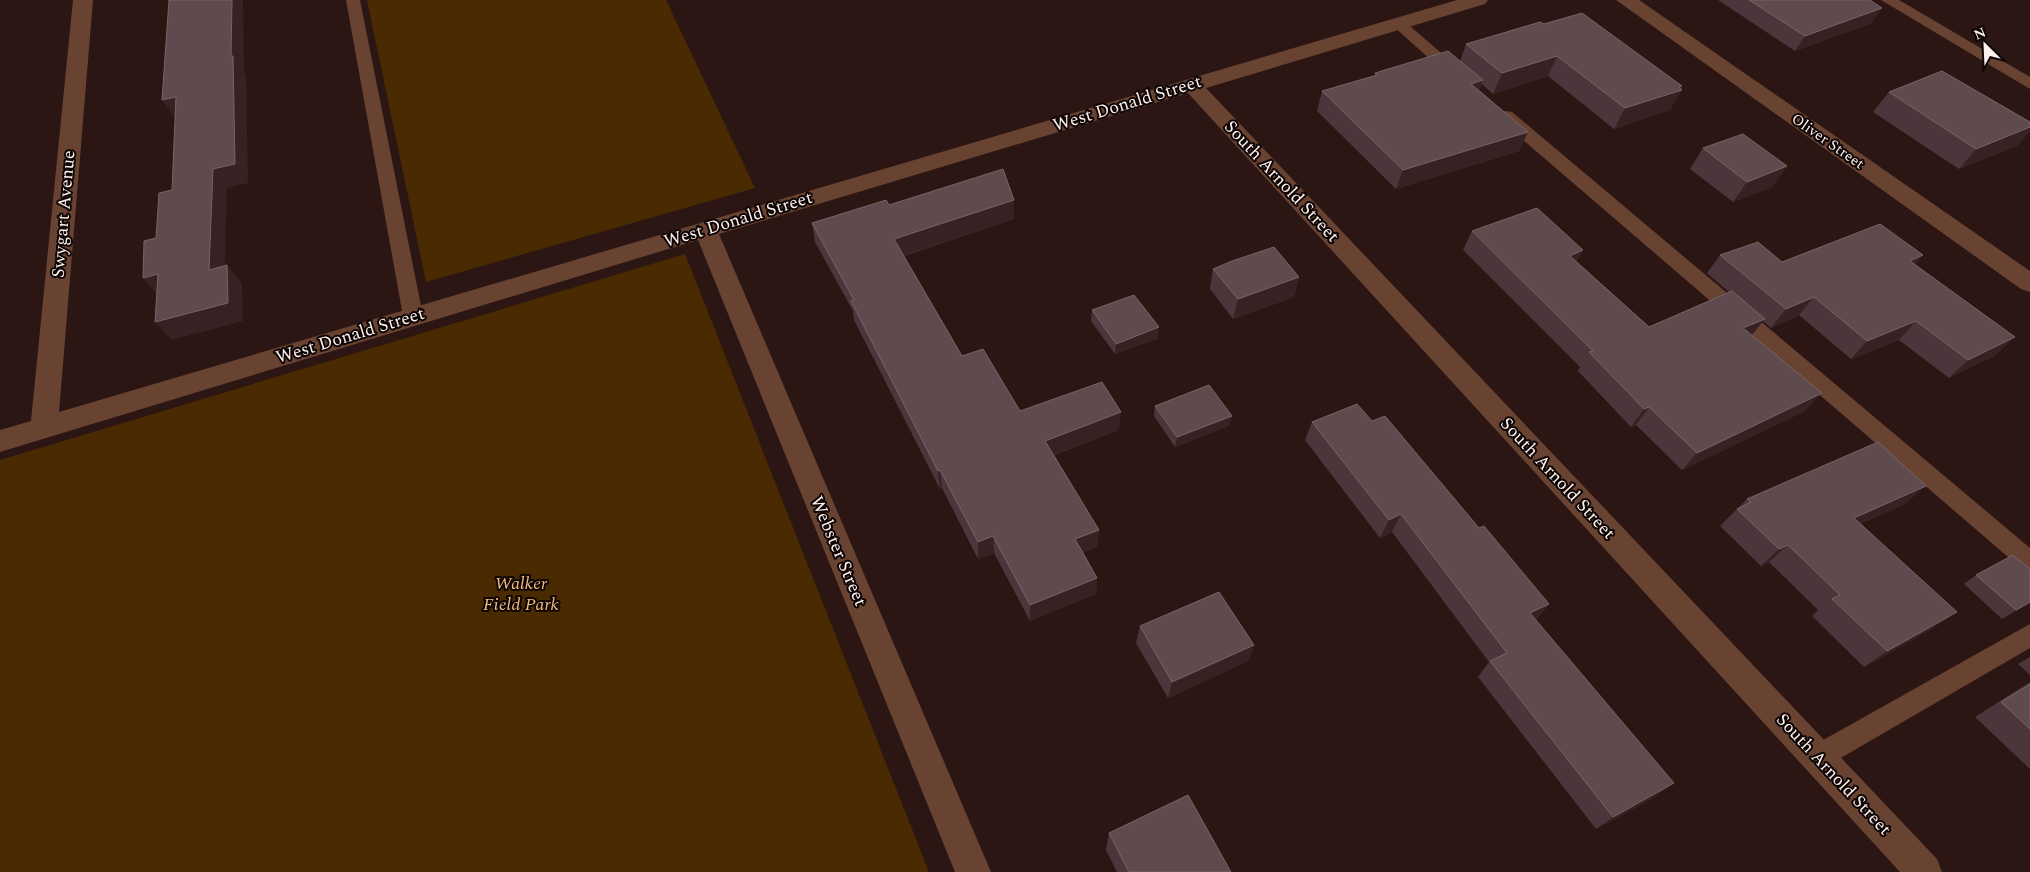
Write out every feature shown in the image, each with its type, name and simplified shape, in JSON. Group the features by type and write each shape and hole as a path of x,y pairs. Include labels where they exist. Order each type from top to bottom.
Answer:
{"street":[{"name":"Swygart Avenue","path":"44,428 83,0"},
{"name":"West Donald Street","path":"0,441 413,316 1478,0"},
{"name":"Oliver Street","path":"1626,0 2030,283"},
{"name":"South Arnold Street","path":"1191,84 1924,872"},
{"name":"Webster Street","path":"705,229 973,872"}],"lane":[{"path":"353,0 413,316"},
{"path":"1888,0 2030,84"},
{"path":"1398,24 1472,87"},
{"path":"1495,106 2030,562"},
{"path":"1818,757 2030,635"}],"green space":[{"path":"367,0 666,0 755,188 426,282"},
{"name":"Walker Field Park","path":"685,254 929,872 0,872 0,460"}],"building":[{"path":"169,0 232,0 231,56 233,56 235,164 213,169 209,270 227,265 228,303 155,322 158,274 143,278 144,241 156,238 159,193 172,190 176,97 162,100"},
{"path":"1749,0 1870,0 1882,8 1805,36"},
{"path":"1582,13 1682,86 1679,87 1682,90 1625,108 1557,56 1502,73 1466,44 1540,22 1544,24"},
{"path":"1448,51 1483,80 1471,84 1528,132 1403,170 1322,91 1377,75 1375,73"},
{"path":"1942,71 2030,122 2030,127 1976,149 1889,92"},
{"path":"1743,134 1787,166 1747,182 1703,148"},
{"path":"1003,169 1014,200 894,239 962,356 983,349 1020,411 1102,382 1121,412 1045,441 1099,530 1075,539 1097,578 1030,605 993,536 978,542 940,470 938,471 851,301 854,300 812,223 886,200 889,205"},
{"path":"1537,208 1583,250 1570,256 1649,327 1732,291 1765,319 1743,328 1822,393 1697,453 1649,407 1644,409 1589,352 1593,351 1472,231"},
{"path":"1880,224 1923,255 1910,261 2015,337 1968,360 1916,321 1867,341 1814,297 1786,309 1720,255 1758,242 1782,262"},
{"path":"1274,247 1299,277 1238,299 1213,269 1232,261"},
{"path":"1134,295 1159,327 1116,344 1092,310"},
{"path":"1209,385 1232,416 1177,437 1155,406"},
{"path":"1357,404 1372,421 1385,416 1479,528 1484,526 1549,604 1530,613 1674,783 1613,817 1490,661 1507,653 1401,514 1389,520 1312,422"},
{"path":"1878,442 1926,486 1854,518 1957,612 1887,651 1832,599 1840,595 1788,545 1779,549 1737,509 1751,502 1747,499"},
{"path":"2013,555 2030,569 2030,602 2016,610 1976,575"},
{"path":"1219,592 1254,645 1172,682 1140,626"},
{"path":"2030,684 2030,729 2001,702"},
{"path":"1188,795 1231,872 1129,872 1109,833"}]}
